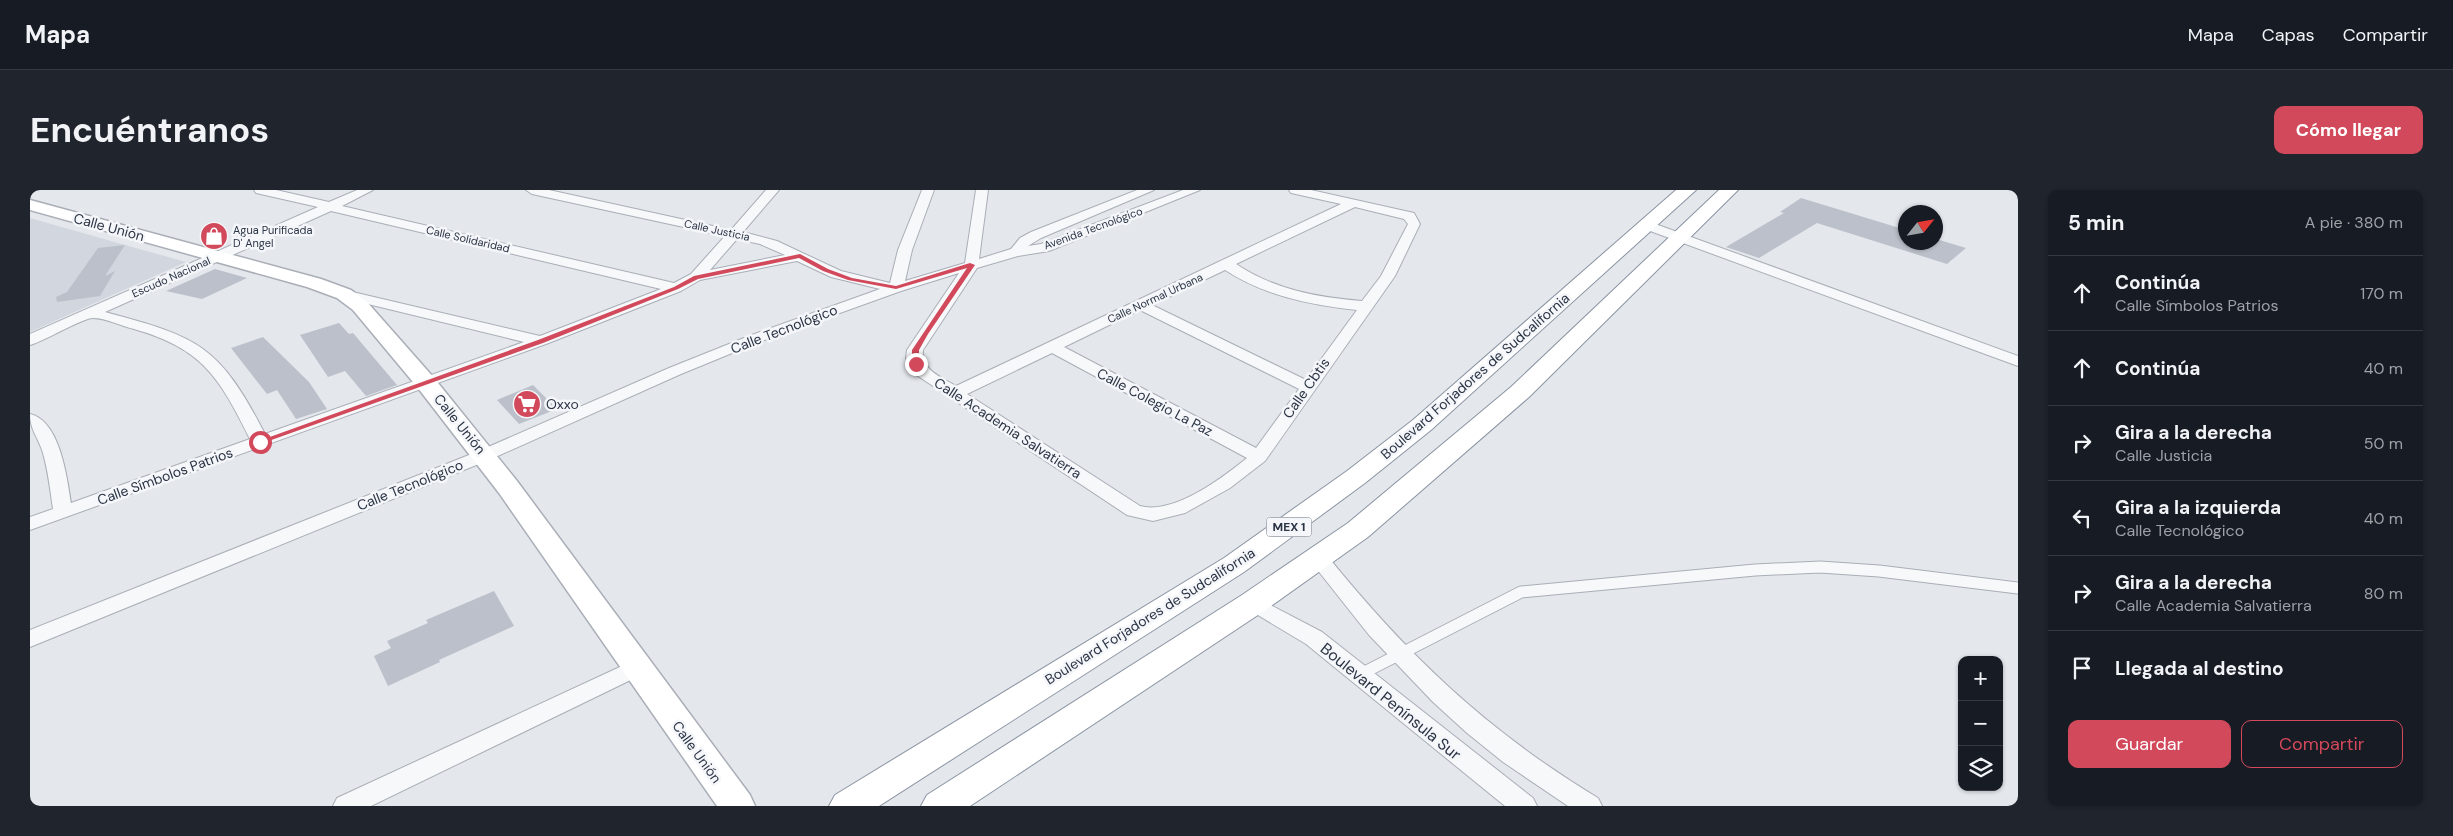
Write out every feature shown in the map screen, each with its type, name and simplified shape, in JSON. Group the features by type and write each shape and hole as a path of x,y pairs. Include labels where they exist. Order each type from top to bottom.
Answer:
{"highway":[{"name":"Boulevard Forjadores de Sudcalifornia","path":"848,806 1217,575 1281,532 1363,471 1477,377 1687,190"},
{"path":"940,806 1253,603 1358,530 1520,392 1729,190"},
{"path":"1477,377 1520,392"}],"street":[{"name":"Calle Solidaridad","path":"260,190 676,288"},
{"name":"Escudo Nacional","path":"30,340 367,190"},
{"name":"Calle Justicia","path":"532,190 734,233 782,247 826,270 850,279 896,288"},
{"name":"Calle Símbolos Patrios","path":"30,524 541,341 676,288 696,277 773,190"},
{"path":"896,288 905,250 928,190"},
{"path":"972,265 972,250 982,190"},
{"name":"Avenida Tecnológico","path":"1016,252 1025,241 1036,235 1148,190"},
{"name":"Avenida Tecnológico","path":"1016,252 1044,248 1194,190"},
{"path":"1295,190 1354,203"},
{"name":"Calle Cbtis","path":"1152,516 1186,506 1246,468 1258,457 1364,306 1388,276 1414,224 1409,216 1354,203"},
{"name":"Calle Normal Urbana","path":"955,393 1354,203"},
{"name":"Calle Unión","path":"30,205 314,283 344,294 360,306 485,455 635,668 736,806"},
{"path":"1647,225 2018,361"},
{"name":"Calle Tecnológico","path":"30,639 485,455 675,370 896,288 1016,252"},
{"path":"696,277 800,256"},
{"path":"1226,264 1258,284 1293,296 1321,302 1364,306"},
{"name":"Calle Academia Salvatierra","path":"972,265 924,334 916,350 914,358 921,371 1134,510 1152,516"},
{"path":"344,294 541,341"},
{"path":"1141,305 1307,387"},
{"path":"91,313 164,335 195,348 232,388 260,442"},
{"name":"Calle Colegio La Paz","path":"1052,347 1258,457"},
{"path":"30,419 35,423 49,444 63,512"},
{"path":"1318,558 1398,656 1465,719 1518,759 1589,806"},
{"name":"Boulevard Península Sur","path":"1253,603 1314,638 1524,806"},
{"path":"346,806 635,668"}],"lane":[{"path":"1361,674 1521,592 1544,588 1755,570 1820,567 1879,571 2018,588"}],"shaded area":[{"path":"30,218 125,245 186,262 30,332"}],"building":[{"path":"1801,198 1898,228 1898,249 1817,223 1759,258 1726,247 1784,213 1780,212"},
{"path":"1943,241 1966,248 1947,264 1903,250 1943,250"},
{"path":"125,245 105,276 115,271 100,296 57,302 56,297 67,292 98,248"},
{"path":"215,269 247,278 202,299 166,291"},
{"path":"339,323 349,334 353,333 397,385 366,396 345,371 328,377 300,335"},
{"path":"263,337 309,382 327,409 296,419 277,390 267,394 231,348"},
{"name":"Oxxo","path":"533,385 557,409 519,424 497,400"},
{"path":"494,591 514,626 439,660 440,662 388,686 374,656 391,648 387,641 428,623 426,620"}],"place":[{"name":"Agua Purificada D' Angel","path":"214,236"},
{"name":"Oxxo","path":"527,404"}],"route":[{"path":"260,442 541,341 676,288 696,277 800,256 826,270 850,279 896,288 972,265 924,334 916,350 914,358 916,364"}]}
